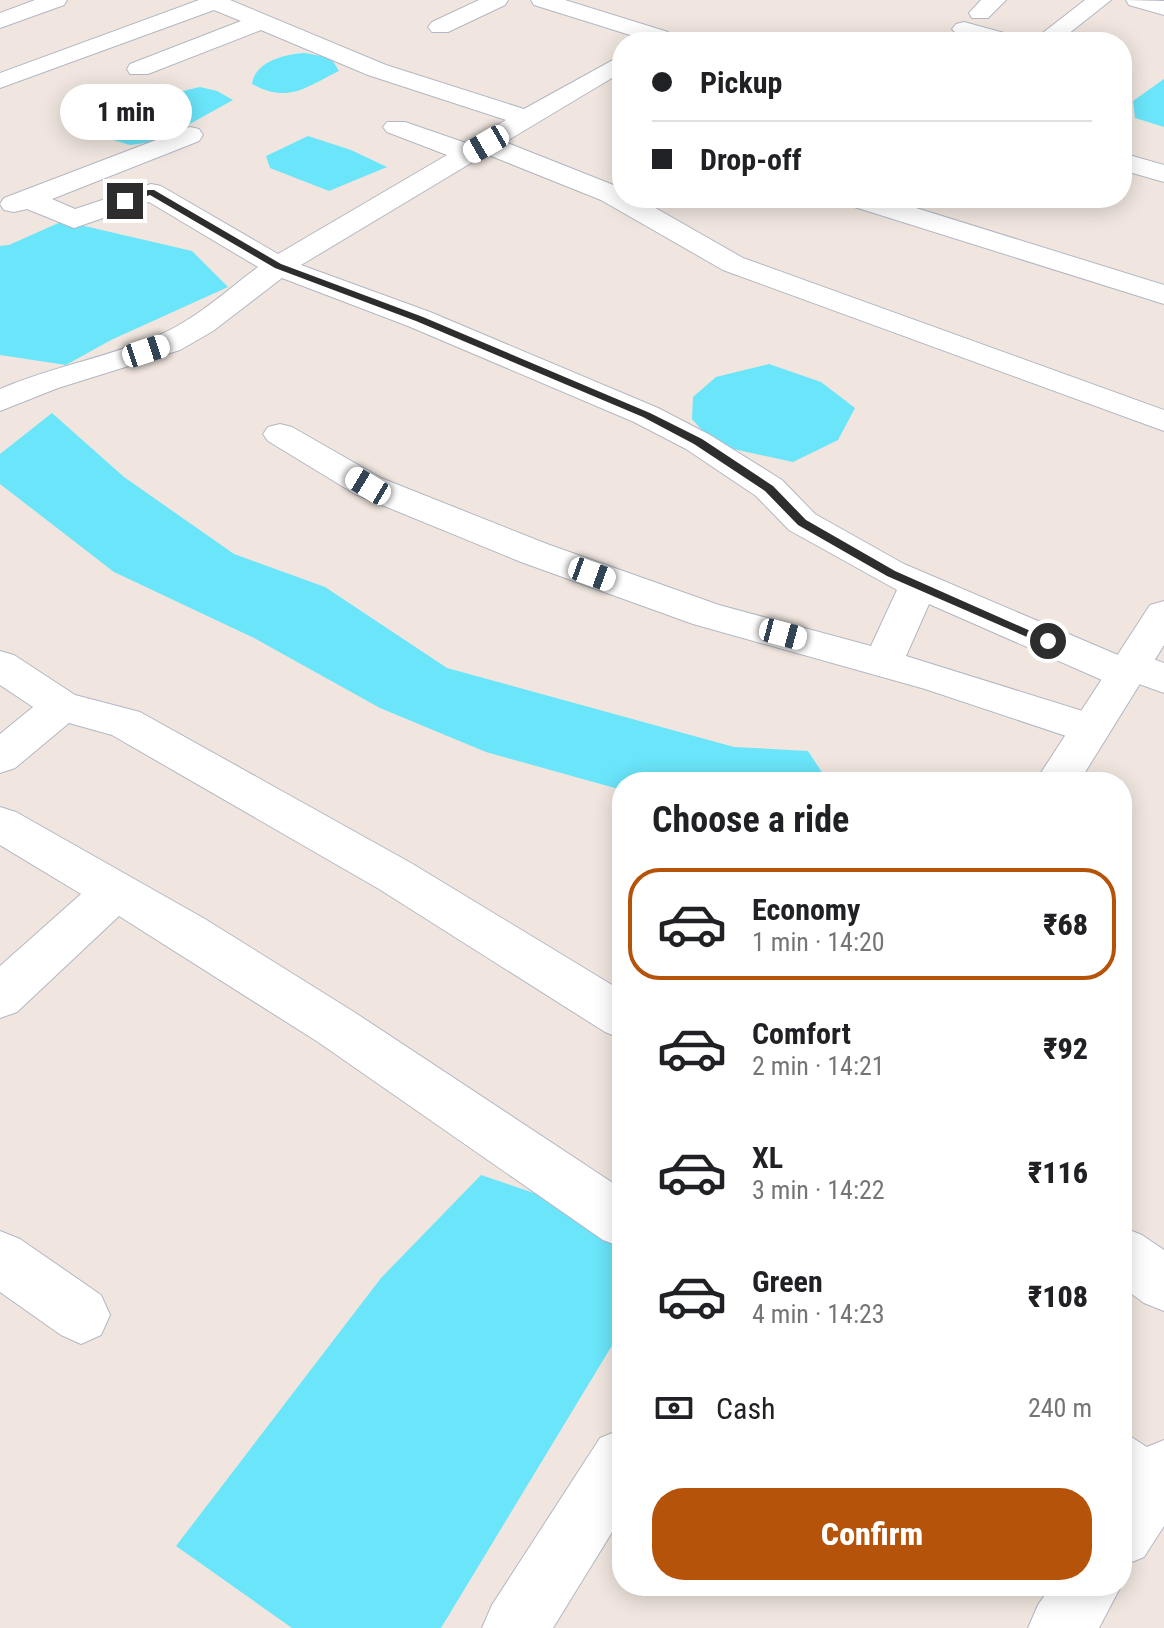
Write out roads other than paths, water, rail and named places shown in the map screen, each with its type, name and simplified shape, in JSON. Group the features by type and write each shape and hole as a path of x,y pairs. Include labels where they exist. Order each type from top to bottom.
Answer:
{"street":[{"path":"0,21 56,0"},
{"path":"440,27 497,0"},
{"path":"542,0 640,32"},
{"path":"1057,32 1100,0"},
{"path":"1137,0 1164,8"},
{"path":"4,76 213,1 377,70 528,119"},
{"path":"979,14 1000,32"},
{"path":"139,69 262,21"},
{"path":"0,401 46,381 169,343 202,324 278,266 528,119 610,81"},
{"path":"396,127 478,149 612,195"},
{"path":"0,210 190,135"},
{"path":"1132,164 1164,174"},
{"path":"27,198 74,219 151,192 278,266 419,319 646,415 698,442 769,488 802,522 891,573 1140,673"},
{"path":"635,208 733,264 1164,421"},
{"path":"887,208 1164,295"},
{"path":"280,434 368,486 534,553 707,615 883,663 1090,729"},
{"path":"883,663 918,585"},
{"path":"1063,772 1090,729 1140,673 1164,614"},
{"path":"0,665 62,706 125,723 395,876 612,1011"},
{"path":"0,757 62,706"},
{"path":"0,824 116,891 336,1027 612,1214"},
{"path":"0,997 116,891"},
{"path":"0,1258 81,1315"},
{"path":"1132,1261 1164,1283"},
{"path":"1132,1509 1149,1464"},
{"path":"515,1628 612,1476"},
{"path":"1061,1628 1082,1596"}],"water":[{"path":"305,53 331,58 339,71 287,93 276,93 252,84 254,76 265,64 281,57"},
{"path":"1164,79 1164,127 1135,118 1133,101"},
{"path":"200,87 217,91 233,100 159,141 130,145 110,139 116,127 135,109 160,97"},
{"path":"308,136 351,150 387,167 329,191 270,168 266,156"},
{"path":"63,221 192,251 228,287 111,340 66,365 0,355 0,246"},
{"path":"769,364 821,382 855,408 838,440 793,462 715,445 692,419 693,397 716,377"},
{"path":"52,413 124,477 234,554 325,587 447,668 734,747 808,751 822,772 612,772 612,787 486,752 380,708 254,638 114,572 0,484 0,454"},
{"path":"481,1175 534,1193 612,1232 612,1346 441,1628 292,1628 176,1546 381,1278"}]}
